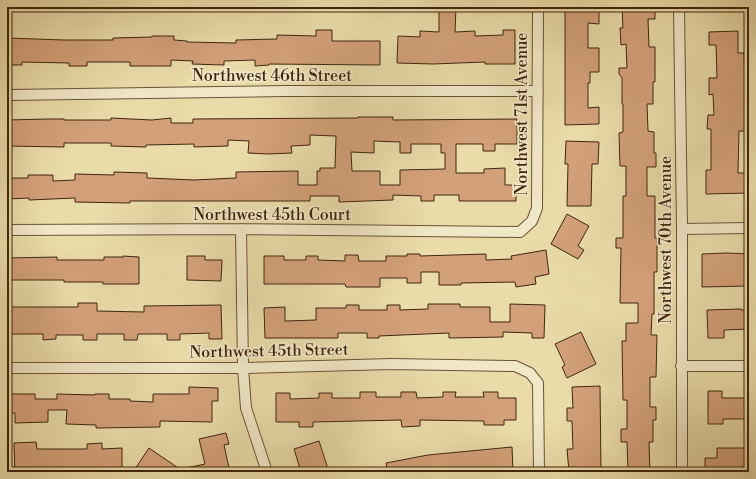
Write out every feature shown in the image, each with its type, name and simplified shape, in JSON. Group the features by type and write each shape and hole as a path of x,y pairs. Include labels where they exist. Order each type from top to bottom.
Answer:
{"street":[{"name":"Northwest 71st Avenue","path":"532,221 537,208 538,7"},
{"name":"Northwest 70th Avenue","path":"679,7 682,229 682,472"},
{"name":"Northwest 46th Street","path":"7,94 284,90 538,91"},
{"name":"Northwest 45th Court","path":"7,230 520,232 532,221"},
{"path":"682,229 749,228"},
{"path":"241,230 243,368 246,408 267,472"},
{"name":"Northwest 45th Street","path":"7,368 243,368 391,364 515,366 530,373 538,383 539,472"},
{"path":"681,366 749,366"}],"building":[{"path":"439,7 456,7 455,32 475,31 475,36 503,35 503,30 515,30 515,64 485,64 485,62 433,64 397,63 398,36 420,37 420,31 439,32"},
{"path":"565,7 599,7 599,24 588,23 588,48 599,48 599,72 590,72 590,83 588,83 588,108 599,107 599,124 565,125"},
{"path":"622,7 655,7 655,19 648,19 649,47 655,47 655,82 653,82 653,104 647,104 648,131 654,132 656,167 647,167 647,196 655,196 655,238 657,238 657,272 654,272 654,314 652,314 651,335 657,335 656,377 650,377 650,407 656,407 656,420 653,420 653,442 649,442 650,472 628,472 627,442 621,442 621,429 627,429 627,400 623,400 622,341 626,341 626,323 638,323 638,303 620,303 621,248 616,248 616,238 623,238 623,196 626,196 626,166 620,166 619,133 623,132 623,104 622,78 619,74 619,68 627,68 626,44 621,45 620,28 623,28"},
{"path":"316,30 332,30 332,41 380,41 380,65 269,64 255,66 255,60 224,61 224,65 192,64 193,61 171,60 171,66 130,66 130,62 87,62 87,66 69,66 69,63 22,62 22,65 7,65 7,38 113,40 113,38 174,36 174,40 187,42 236,43 236,40 277,39 277,35 316,36"},
{"path":"738,31 738,53 744,53 748,131 739,131 738,173 749,173 749,193 706,194 706,170 711,170 711,129 707,129 708,115 714,115 713,94 709,95 709,78 717,78 716,45 709,45 709,32"},
{"path":"393,117 393,120 517,119 517,144 495,144 495,151 483,151 483,144 456,144 456,173 484,173 484,169 505,168 505,185 516,185 516,201 459,201 459,195 434,195 434,201 421,201 421,196 393,195 393,200 339,202 339,196 310,196 310,201 130,201 130,203 75,202 75,198 29,200 29,198 7,199 7,178 28,178 28,175 53,175 53,181 75,180 75,174 114,175 114,172 147,173 147,178 194,180 236,178 236,172 298,171 298,185 317,185 317,171 320,171 320,168 335,168 336,136 310,135 310,145 291,146 292,153 268,154 248,153 249,141 228,140 228,146 194,147 194,144 146,145 146,147 111,146 111,143 64,143 64,147 7,146 7,120 111,120 111,118 152,120 171,118 171,123 193,123 193,119","holes":["374,141 400,142 400,153 411,153 411,144 441,144 441,153 445,153 445,169 400,170 400,185 380,185 380,171 352,171 351,152 374,153"]},
{"path":"566,141 599,142 598,164 592,164 591,206 567,206 568,164 565,164"},
{"path":"567,214 589,226 578,246 584,250 578,259 551,244"},
{"path":"546,250 549,274 535,277 536,284 516,287 515,282 439,285 439,272 421,272 421,283 407,283 407,278 380,278 380,287 346,287 345,284 264,284 264,256 284,256 284,260 306,260 306,256 318,256 318,260 345,261 345,255 358,255 359,261 386,261 386,256 407,256 407,254 420,254 420,256 486,254 486,260 512,259 511,256"},
{"path":"702,254 749,254 749,286 702,287"},
{"path":"187,256 205,256 205,260 222,260 221,281 187,280"},
{"path":"57,257 57,260 104,260 104,257 139,257 139,284 64,282 64,280 7,280 7,258"},
{"path":"78,303 97,303 97,311 144,312 144,306 221,305 222,339 209,339 209,333 180,334 180,340 167,340 167,334 138,334 137,340 124,340 124,334 97,334 97,340 83,340 83,335 56,335 56,339 43,340 43,334 7,334 7,307 78,307"},
{"path":"428,304 460,304 460,307 490,307 490,322 510,322 510,304 545,305 544,338 532,338 532,333 503,332 503,337 449,338 449,333 379,336 379,338 367,338 367,333 338,333 338,338 265,338 264,308 285,307 285,321 316,320 316,308 346,308 346,305 359,305 359,310 387,310 387,305 400,305 400,310 428,309"},
{"path":"707,310 749,310 749,329 724,330 724,338 708,338"},
{"path":"581,332 596,364 567,378 562,367 565,365 555,344"},
{"path":"600,386 601,472 569,472 567,449 573,449 572,421 567,421 567,408 573,408 572,387"},
{"path":"189,387 218,388 218,401 212,401 212,422 160,421 160,427 96,428 96,425 66,424 67,410 48,410 48,422 15,423 15,413 7,413 7,394 35,394 35,399 57,399 57,394 109,394 109,399 130,399 130,401 153,402 153,394 189,394"},
{"path":"708,391 722,391 722,398 749,398 749,419 723,419 723,424 708,424"},
{"path":"360,392 376,392 376,397 401,397 401,392 416,392 417,398 443,397 443,392 456,392 455,397 484,397 483,392 498,392 498,398 516,398 516,420 504,420 504,425 484,425 484,421 420,420 420,426 402,427 401,420 313,422 313,427 299,427 299,422 276,422 276,393 290,393 290,399 319,398 319,393 332,393 332,398 360,398"},
{"path":"226,433 229,444 224,445 229,468 213,472 186,472 186,468 205,464 199,439"},
{"path":"319,441 329,472 301,472 294,449"},
{"path":"36,442 37,449 87,449 87,444 102,443 102,449 122,448 122,472 15,472 14,443"},
{"path":"512,447 513,472 388,472 386,463 428,455"},
{"path":"149,448 184,472 133,472"},
{"path":"717,448 749,448 749,467 740,467 740,471 705,472 705,458 717,458"}]}
